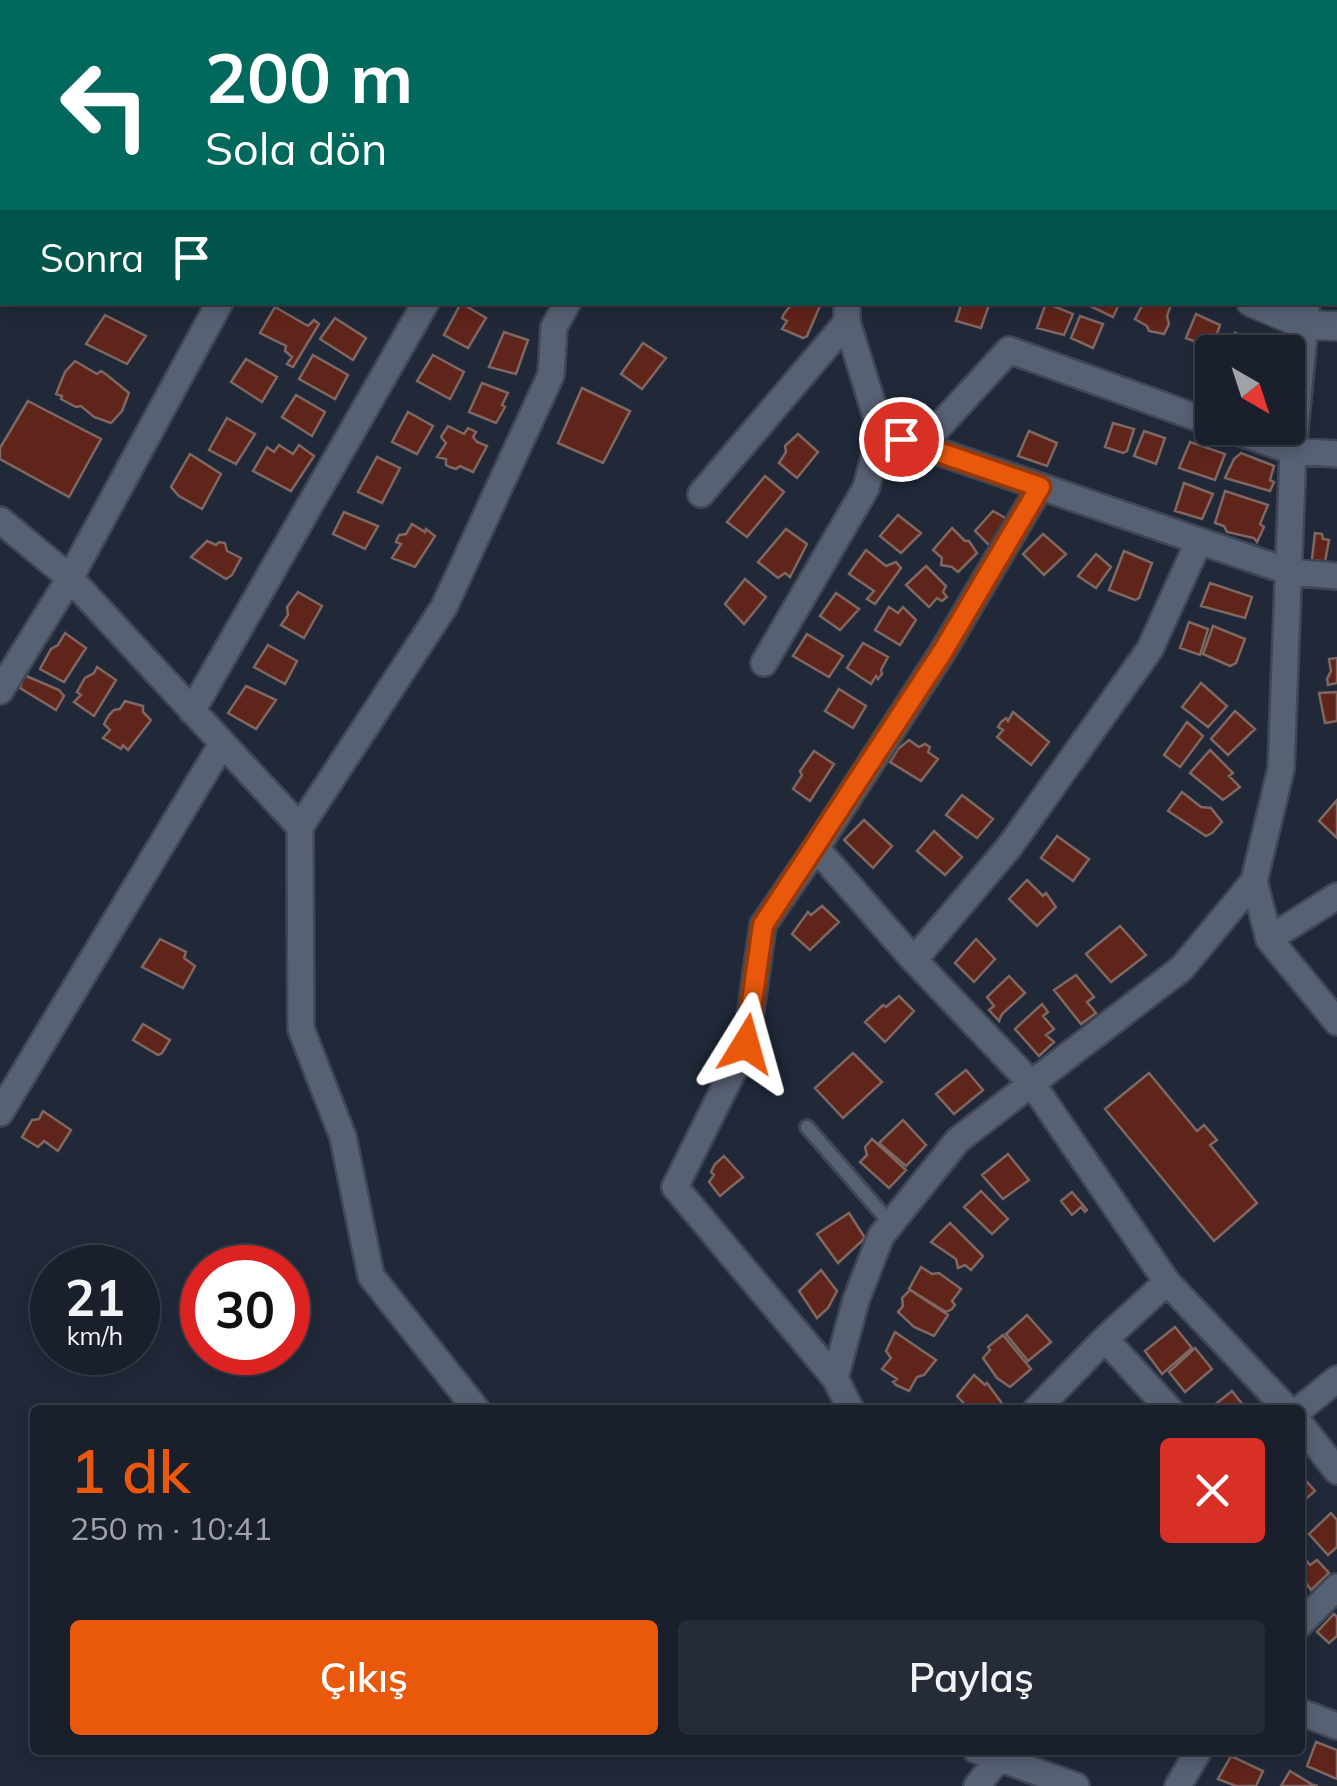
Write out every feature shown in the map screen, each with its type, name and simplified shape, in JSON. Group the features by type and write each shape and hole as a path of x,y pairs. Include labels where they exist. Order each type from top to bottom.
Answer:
{"street":[{"path":"0,691 70,578 218,305"},
{"path":"192,711 424,305"},
{"path":"473,1405 371,1276 343,1138 301,1030 300,827 444,606 550,375 554,327 566,305"},
{"path":"1265,305 1337,326"},
{"path":"764,663 866,488 881,432 847,312"},
{"path":"701,494 847,312"},
{"path":"835,1378 856,1300 882,1236 958,1140 1182,968 1254,881 1282,769 1293,451 1306,314"},
{"path":"921,446 1009,350 1195,416"},
{"path":"881,432 1290,572 1337,576"},
{"path":"1276,445 1293,451 1337,454"},
{"path":"848,1405 835,1378 675,1187 746,1044 763,925 943,651 1040,487"},
{"path":"0,520 70,578 300,827"},
{"path":"914,960 1010,846 1150,649 1198,541"},
{"path":"0,1113 222,744"},
{"path":"816,848 914,960 1033,1084 1167,1282 1283,1405"},
{"path":"1254,881 1270,938 1337,1022"},
{"path":"1270,938 1337,896"},
{"path":"1041,1405 1105,1338 1167,1282"},
{"path":"1105,1338 1165,1405"},
{"path":"1305,1405 1337,1379"},
{"path":"1305,1430 1337,1471"},
{"path":"1305,1619 1337,1587"},
{"path":"1305,1714 1337,1726"},
{"path":"977,1786 992,1755"},
{"path":"998,1755 1076,1786"},
{"path":"1178,1786 1196,1755"}],"lane":[{"path":"808,1127 891,1224"}],"building":[{"path":"460,305 486,318 468,348 444,335"},
{"path":"791,305 820,306 803,338 782,329 787,321 782,318"},
{"path":"961,305 989,305 981,328 956,321"},
{"path":"1045,305 1073,314 1064,335 1037,328"},
{"path":"1090,305 1119,305 1113,317"},
{"path":"1142,305 1171,305 1164,334 1149,331 1135,319"},
{"path":"275,307 308,326 314,320 319,324 293,367 287,364 292,357 285,351 286,346 260,333"},
{"path":"1196,314 1220,325 1216,335 1195,335 1195,342 1186,338"},
{"path":"105,315 146,336 127,364 86,344"},
{"path":"1080,316 1103,324 1093,348 1071,338"},
{"path":"335,318 366,338 353,360 320,339"},
{"path":"504,332 528,340 516,374 489,367"},
{"path":"643,343 666,358 642,389 621,374"},
{"path":"313,355 348,375 335,399 299,379"},
{"path":"433,355 464,372 450,399 417,381"},
{"path":"246,359 277,377 262,402 231,382"},
{"path":"75,361 97,374 101,371 129,393 122,411 111,423 56,394 65,372"},
{"path":"482,383 508,393 496,423 469,412"},
{"path":"582,388 630,411 603,463 558,443"},
{"path":"296,395 325,412 312,436 282,417"},
{"path":"28,401 101,439 69,497 0,459 0,448"},
{"path":"408,412 433,426 417,454 392,442"},
{"path":"227,418 255,434 236,464 209,450"},
{"path":"1113,423 1134,429 1123,453 1105,447"},
{"path":"448,426 464,434 468,428 476,432 473,437 487,446 473,472 460,466 450,467 446,459 437,457 446,443 441,437"},
{"path":"1029,431 1057,443 1047,466 1018,456"},
{"path":"1144,431 1165,438 1156,464 1134,456"},
{"path":"798,434 818,452 797,478 779,463 785,446"},
{"path":"1190,442 1225,454 1215,480 1179,468"},
{"path":"279,445 293,454 299,445 314,456 291,491 253,471 267,447 274,452"},
{"path":"1241,453 1274,466 1270,491 1225,478"},
{"path":"190,454 221,474 202,509 171,487"},
{"path":"377,457 400,468 382,503 358,492"},
{"path":"765,476 784,492 747,537 727,522"},
{"path":"1184,483 1213,494 1202,519 1175,511"},
{"path":"1225,491 1268,505 1257,542 1227,532 1215,523"},
{"path":"993,511 1014,523 989,545 975,531"},
{"path":"344,512 378,526 365,549 333,534"},
{"path":"898,515 921,533 901,553 880,536"},
{"path":"412,524 435,536 415,567 392,558 401,544 396,542 399,535 406,534"},
{"path":"952,528 977,553 958,572 941,565 942,558 933,550"},
{"path":"786,529 807,544 790,577 785,573 778,578 758,562"},
{"path":"1315,533 1329,540 1325,562 1312,559"},
{"path":"1043,534 1066,554 1044,575 1023,554"},
{"path":"207,541 225,543 227,551 241,558 226,579 191,557"},
{"path":"866,550 886,566 896,562 901,568 875,604 867,599 874,591 849,574"},
{"path":"1124,551 1152,563 1135,600 1109,590"},
{"path":"1096,554 1111,567 1096,588 1078,576"},
{"path":"926,566 946,586 943,592 947,597 942,601 937,598 929,607 906,585"},
{"path":"745,579 766,597 744,624 725,604"},
{"path":"1210,583 1252,597 1245,618 1201,606"},
{"path":"298,592 322,606 304,638 281,625"},
{"path":"836,593 859,609 840,630 820,616"},
{"path":"889,607 898,613 903,607 916,620 900,645 875,630"},
{"path":"1189,622 1208,629 1200,655 1180,648"},
{"path":"1213,626 1245,639 1236,663 1230,666 1203,654"},
{"path":"65,633 86,648 64,682 40,669"},
{"path":"807,634 843,656 829,677 793,656"},
{"path":"863,643 888,657 882,674 871,684 847,668"},
{"path":"268,645 297,661 285,684 254,667"},
{"path":"1337,658 1337,683 1328,685 1329,659"},
{"path":"97,667 116,680 94,716 74,702 81,695 77,692 85,678"},
{"path":"24,675 59,690 64,696 56,710 20,688"},
{"path":"1201,683 1227,706 1208,727 1182,707"},
{"path":"246,686 276,700 256,729 228,713"},
{"path":"839,689 866,706 853,728 825,711"},
{"path":"1337,692 1337,721 1325,723 1319,693"},
{"path":"125,701 143,706 151,720 128,750 103,738 110,730 104,724 109,715"},
{"path":"1235,711 1255,729 1228,755 1211,739"},
{"path":"1013,712 1049,742 1031,765 997,737 1003,730 998,727 1001,722 1006,718 1008,721"},
{"path":"1187,722 1203,736 1180,767 1164,755"},
{"path":"909,740 919,747 930,747 928,752 938,759 921,781 890,762"},
{"path":"1210,750 1233,773 1229,776 1240,787 1223,800 1190,773"},
{"path":"814,751 834,764 810,801 793,789"},
{"path":"1182,792 1201,807 1211,808 1222,822 1212,833 1206,836 1168,811"},
{"path":"962,795 993,819 977,838 946,815"},
{"path":"1337,800 1337,838 1319,821"},
{"path":"864,820 892,846 873,868 844,840"},
{"path":"934,831 962,857 945,875 917,851"},
{"path":"1057,836 1089,859 1073,881 1041,858"},
{"path":"1027,880 1043,896 1046,893 1056,907 1037,926 1009,899"},
{"path":"822,906 839,922 810,950 792,934 808,912 811,915"},
{"path":"1120,926 1146,955 1111,982 1086,954"},
{"path":"160,939 186,952 184,958 195,966 183,988 142,967"},
{"path":"976,939 995,959 974,982 955,963"},
{"path":"1076,975 1094,997 1087,1002 1096,1013 1081,1024 1054,990"},
{"path":"1009,976 1025,993 999,1021 989,1010 994,1006 987,997"},
{"path":"899,996 914,1011 885,1042 865,1022"},
{"path":"1042,1004 1048,1012 1043,1016 1054,1029 1046,1035 1054,1042 1039,1056 1015,1029"},
{"path":"143,1024 170,1040 162,1053 158,1055 133,1040"},
{"path":"853,1053 882,1082 843,1118 815,1088"},
{"path":"966,1070 983,1090 954,1114 936,1094"},
{"path":"1149,1073 1197,1131 1204,1125 1217,1140 1210,1145 1257,1203 1214,1241 1105,1109"},
{"path":"43,1111 71,1130 58,1151 44,1141 38,1147 22,1137"},
{"path":"903,1120 926,1145 906,1166 879,1143"},
{"path":"872,1139 906,1170 889,1188 860,1162"},
{"path":"1008,1154 1029,1180 1003,1199 982,1175"},
{"path":"724,1156 743,1177 720,1196 709,1182 715,1164"},
{"path":"981,1191 1008,1219 992,1234 964,1207"},
{"path":"1072,1192 1085,1212 1081,1207 1072,1215 1061,1201"},
{"path":"849,1213 865,1238 838,1263 817,1234"},
{"path":"950,1223 983,1256 971,1270 965,1265 958,1268 956,1259 931,1242"},
{"path":"921,1267 932,1274 939,1273 961,1289 952,1301 952,1309 946,1312 909,1289"},
{"path":"821,1270 837,1291 817,1318 799,1291"},
{"path":"910,1290 948,1315 934,1336 914,1327 898,1312 903,1306 902,1298"},
{"path":"1027,1315 1051,1342 1028,1361 1006,1334"},
{"path":"1175,1327 1192,1348 1162,1374 1145,1351"},
{"path":"895,1332 936,1360 924,1375 917,1377 909,1391 896,1385 893,1382 897,1379 882,1369 891,1358 886,1351"},
{"path":"1003,1335 1031,1369 1010,1387 997,1378 983,1358 990,1350 988,1347"},
{"path":"1195,1348 1212,1369 1185,1392 1169,1372"},
{"path":"974,1375 987,1383 1003,1405 965,1405 957,1396"},
{"path":"1232,1391 1243,1405 1214,1405"},
{"path":"1305,1480 1315,1491 1305,1500"},
{"path":"1331,1513 1337,1520 1337,1547 1328,1555 1309,1534"},
{"path":"1305,1559 1310,1565 1317,1560 1329,1573 1311,1590 1306,1583"},
{"path":"1334,1614 1337,1636 1329,1643 1317,1632"},
{"path":"1316,1742 1337,1750 1337,1779 1307,1766"},
{"path":"1231,1756 1263,1771 1256,1786 1236,1786 1218,1779"},
{"path":"1290,1771 1313,1785 1318,1786 1281,1786"}],"route":[{"path":"746,1044 763,925 943,651 1040,487 901,439"}]}
